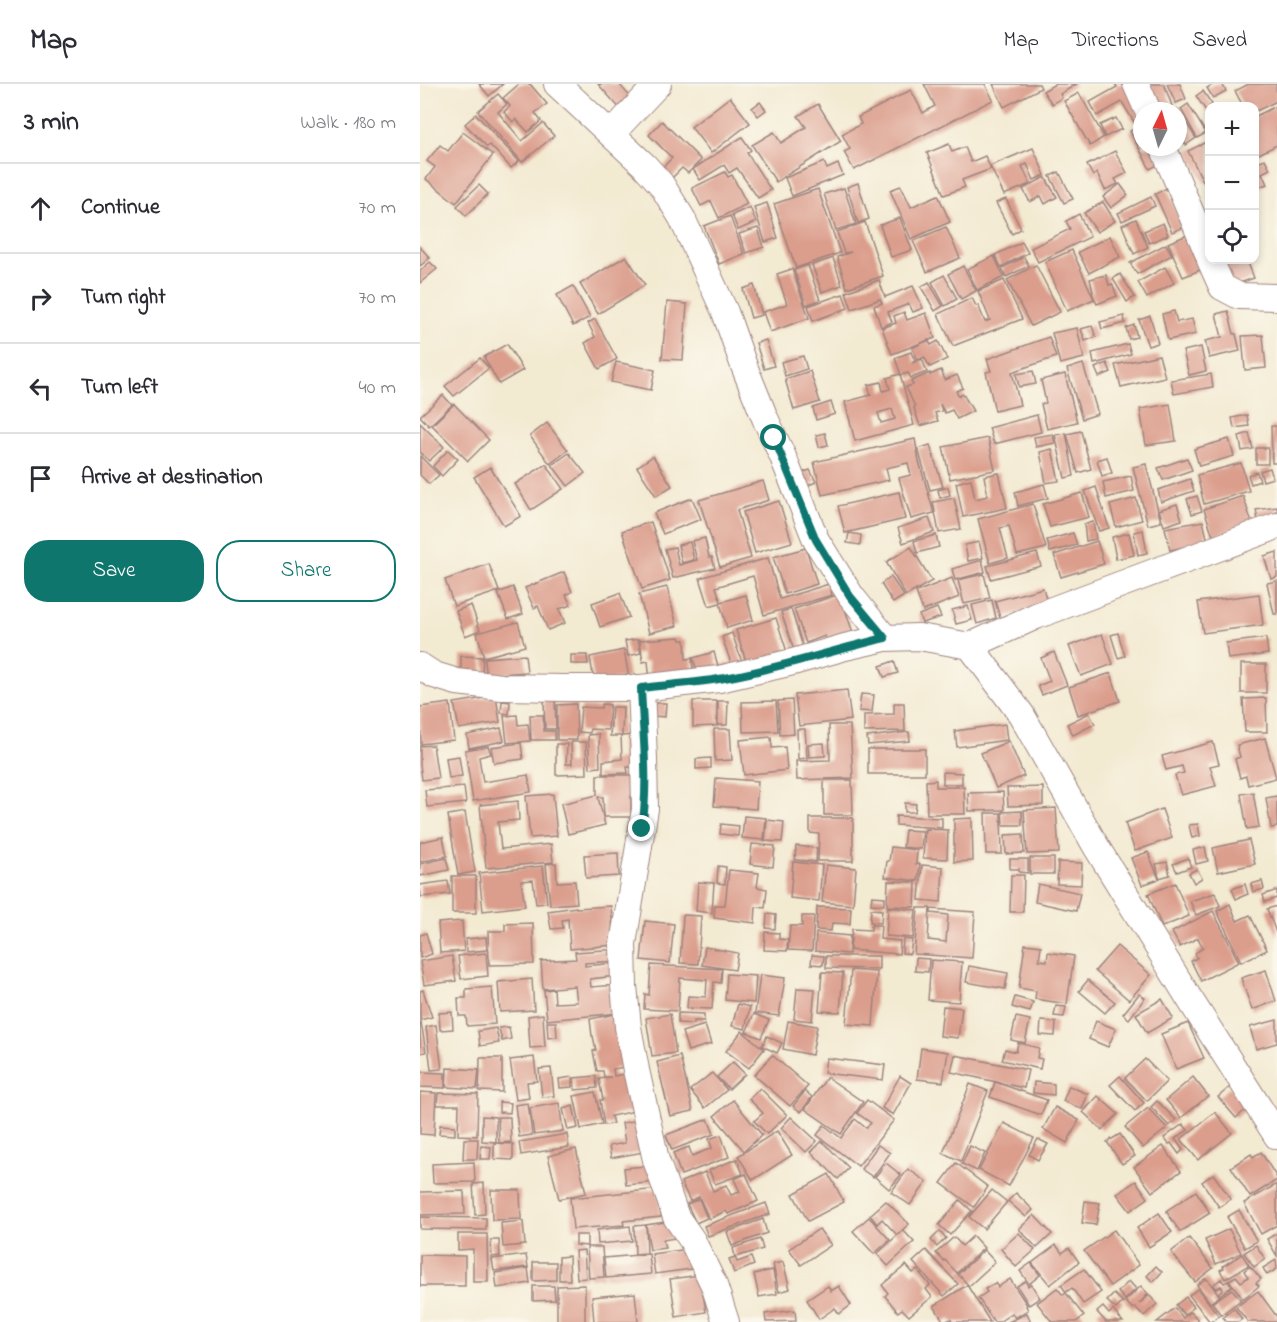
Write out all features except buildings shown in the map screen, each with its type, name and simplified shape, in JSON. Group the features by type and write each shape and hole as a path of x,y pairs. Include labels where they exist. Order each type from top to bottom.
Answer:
{"street":[{"path":"557,84 645,166 661,184 682,218 725,312 744,366 816,540 850,596 885,638"},
{"path":"611,134 658,84"},
{"path":"1136,84 1144,102"},
{"path":"1167,156 1205,247"},
{"path":"1212,264 1222,287 1239,296 1277,297"},
{"path":"420,666 434,675 457,682 502,687 641,688 719,679 885,638 920,637 970,646 1036,616 1277,526"},
{"path":"970,646 1021,714 1097,848 1277,1136"},
{"path":"641,688 645,809 623,944 628,1027 656,1160 676,1217 692,1240 714,1285 726,1322"}],"route":[{"path":"642,829 645,809 641,688 719,679 885,638 850,596 816,540 774,438"}]}
